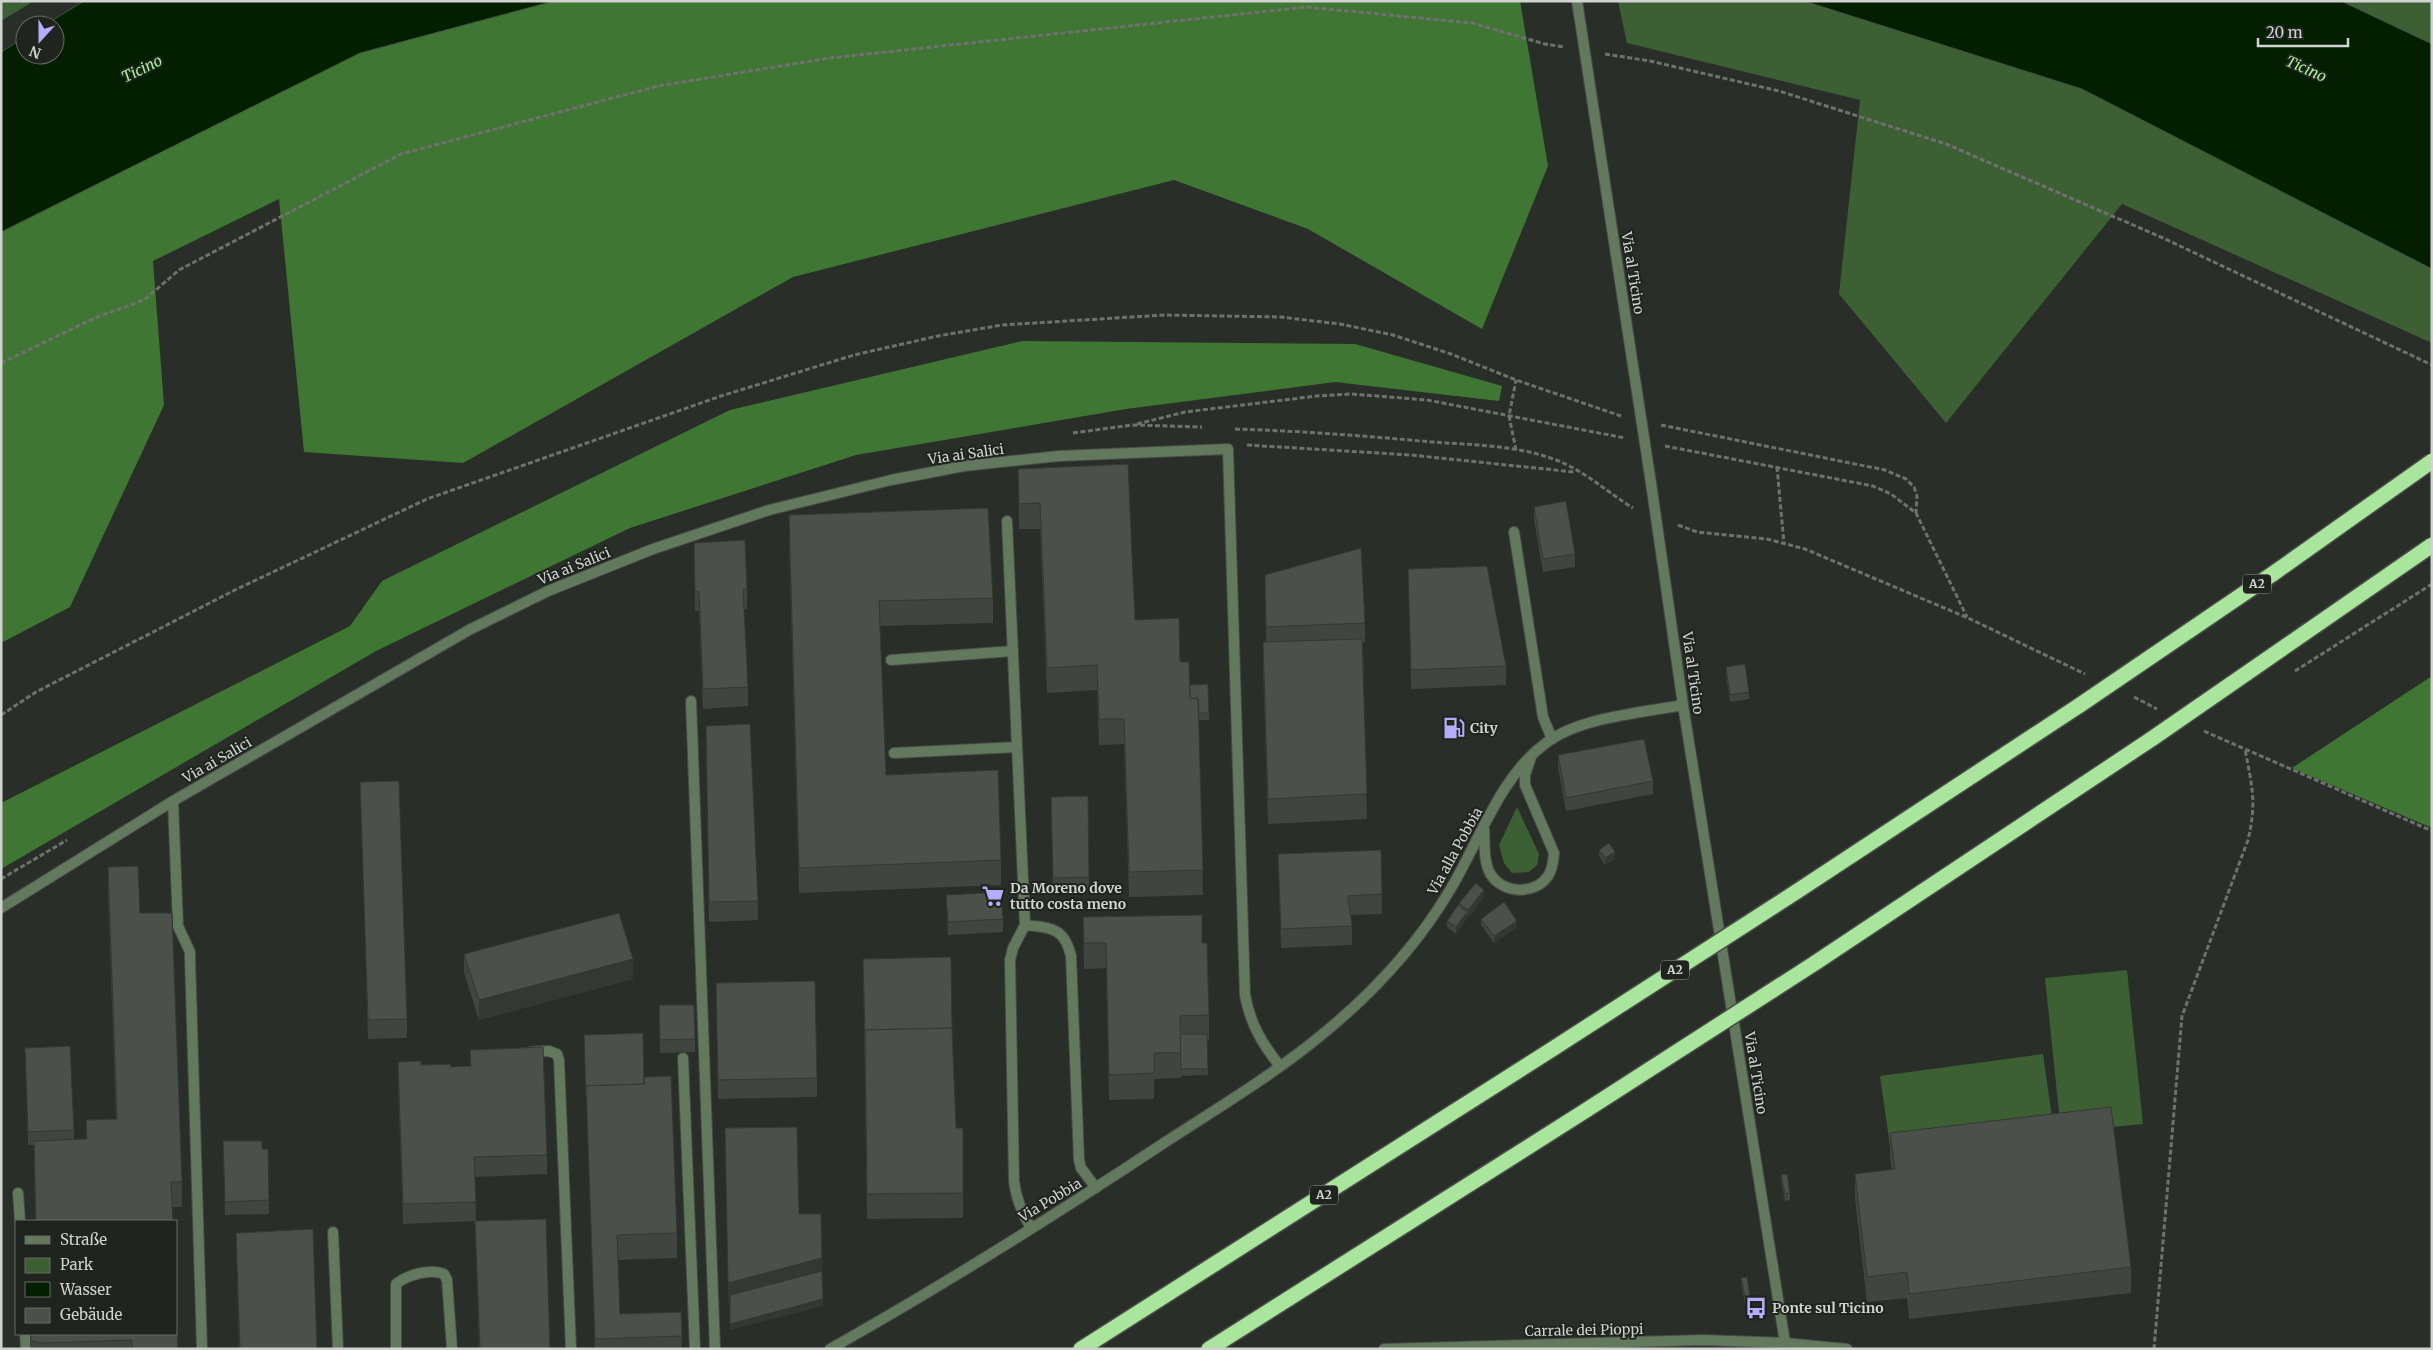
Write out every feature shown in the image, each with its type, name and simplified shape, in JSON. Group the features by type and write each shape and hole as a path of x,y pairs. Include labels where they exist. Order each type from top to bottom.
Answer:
{"highway":[{"name":"A2","path":"1081,1349 1796,892 2080,705 2274,573 2432,460"},
{"path":"1209,1349 1815,963 2153,738 2432,545"}],"street":[{"name":"Via al Ticino","path":"1577,1 1683,705 1785,1346"},
{"name":"Via ai Salici","path":"1,908 173,801 470,630 548,591 671,543 769,510 891,480 964,466 1059,456 1228,449"},
{"path":"1228,449 1245,995 1254,1028 1264,1047 1280,1066"},
{"path":"1007,521 1025,925 1013,948 1010,960 1014,1181 1016,1196 1022,1213 1031,1228"},
{"path":"1514,532 1543,717 1552,739"},
{"path":"891,660 1013,651"},
{"path":"691,701 715,1349"},
{"name":"Via alla Pobbia","path":"1280,1066 1319,1037 1387,975 1433,916 1506,787 1533,754 1566,730 1596,722 1683,705"},
{"path":"894,753 1017,747"},
{"path":"1484,828 1487,864 1491,874 1498,882 1507,888 1518,890 1530,889 1540,884 1549,875 1553,865 1554,853 1526,786 1525,775 1533,754"},
{"path":"173,801 178,926 190,952 202,1349"},
{"path":"1025,925 1050,928 1058,931 1069,945 1072,956 1079,1160 1081,1168 1096,1188"},
{"path":"522,1052 549,1051 557,1054 559,1060 572,1349"},
{"path":"683,1058 695,1349"},
{"name":"Via Pobbia","path":"830,1349 1096,1188 1280,1066"},
{"path":"18,1193 20,1220"},
{"path":"333,1232 338,1349"},
{"path":"396,1349 396,1284 407,1277 431,1272 444,1274 447,1280 452,1349"},
{"path":"25,1335 26,1349"},
{"name":"Carrale dei Pioppi","path":"1384,1349 1393,1347 1703,1340 1847,1349"}],"path":[{"path":"1,363 97,317 144,300 180,270 402,154 658,86 830,58 1306,7 1472,23 1545,44 1573,48"},
{"path":"1602,53 1650,61 1779,92 1946,144 2163,238 2432,365"},
{"path":"1,715 36,692 235,590 427,500 721,396 854,355 938,336 1002,325 1164,315 1280,317 1340,324"},
{"path":"1516,380 1510,416 1516,450"},
{"path":"1064,434 1132,425 1185,412 1317,396 1351,394 1427,400 1634,440"},
{"path":"1132,425 1210,428"},
{"path":"1230,428 1299,431 1535,453 1558,460 1598,482 1633,508 1697,532 1767,539 1805,549 1968,618 2094,678"},
{"path":"1228,449 1245,445 1410,455 1577,472"},
{"path":"1662,446 1873,486 1904,502 1916,514 1968,618"},
{"path":"1777,468 1784,544"},
{"path":"2292,672 2432,584"},
{"path":"2130,695 2166,712"},
{"path":"2210,724 2202,730 2432,831"},
{"path":"2154,1349 2182,1016 2248,840 2254,817 2254,797 2245,749"},
{"path":"1,879 69,838"}],"green space":[{"path":"1,1 34,1 1,21"},
{"path":"554,1 1520,1 1548,166 1482,329 1308,229 1174,180 793,277 463,463 304,452 279,199 153,261 164,405 70,607 1,643 1,232 360,53"},
{"path":"1618,1 1804,1 2082,89 2432,269 2432,343 2122,204 1946,423 1839,294 1860,100 1627,43"},
{"path":"2341,1 2432,1 2432,44"},
{"path":"1022,341 1355,344 1502,386 1499,401 1335,382 1126,409 856,455 630,528 376,651 1,869 1,803 350,626 382,581 730,410"},
{"path":"2432,676 2432,828 2292,768"},
{"path":"1517,807 1539,854 1537,865 1529,872 1512,873 1504,863 1499,845"},
{"path":"2127,970 2143,1124 2061,1132 2045,978"},
{"path":"2043,1054 2054,1131 1891,1153 1880,1076"}],"water":[{"name":"Ticino","path":"84,1 554,1 360,53 1,232 1,52 15,43 15,65 65,65 65,15 61,15"},
{"name":"Ticino","path":"1804,1 2341,1 2432,44 2432,269 2082,89"}],"building":[{"path":"1128,464 1135,620 1179,618 1180,662 1189,662 1190,698 1198,698 1203,870 1129,872 1124,719 1099,719 1097,665 1047,668 1040,503 1019,504 1018,469"},
{"path":"1566,501 1575,554 1543,559 1534,507"},
{"path":"988,508 993,598 879,601 886,775 998,770 1001,860 799,868 789,515"},
{"path":"745,540 747,590 743,589 748,687 703,689 699,592 695,591 694,543"},
{"path":"1361,548 1365,623 1266,627 1265,575"},
{"path":"1487,566 1506,666 1411,670 1408,569"},
{"path":"1362,639 1367,794 1268,799 1263,642"},
{"path":"1745,664 1749,692 1730,695 1726,667"},
{"path":"1208,684 1209,713 1199,713 1198,698 1190,698 1190,685"},
{"path":"750,724 758,901 709,902 706,726"},
{"path":"1644,739 1653,781 1566,798 1558,755"},
{"path":"399,781 407,1019 368,1020 360,782"},
{"path":"1088,796 1089,877 1053,878 1051,797"},
{"path":"1609,843 1615,852 1605,858 1599,850"},
{"path":"1381,850 1382,894 1348,896 1352,926 1281,929 1278,854"},
{"path":"138,866 140,913 172,913 182,1182 171,1182 173,1220 36,1220 34,1141 87,1139 86,1120 117,1119 108,867"},
{"path":"1476,883 1484,890 1468,910 1459,903"},
{"path":"1001,892 1003,919 948,922 946,895"},
{"path":"1504,902 1517,921 1494,936 1481,919"},
{"path":"1458,905 1467,912 1456,927 1447,921"},
{"path":"619,913 633,959 479,1000 464,954"},
{"path":"1202,915 1202,943 1207,943 1209,1015 1180,1016 1181,1053 1154,1053 1154,1073 1109,1075 1106,943 1084,943 1083,917"},
{"path":"951,957 952,1028 865,1030 865,1036 863,959"},
{"path":"815,981 817,1078 718,1080 716,983"},
{"path":"659,1005 694,1005 695,1039 660,1040"},
{"path":"952,1028 956,1128 963,1128 963,1193 867,1194 865,1030"},
{"path":"643,1033 644,1084 586,1086 586,1098 584,1035"},
{"path":"1180,1034 1207,1034 1208,1069 1181,1069"},
{"path":"70,1046 74,1130 28,1132 25,1048"},
{"path":"543,1047 547,1155 474,1157 476,1202 403,1204 398,1062 421,1061 421,1065 450,1064 451,1067 471,1066 470,1050"},
{"path":"671,1076 677,1233 617,1235 620,1314 681,1312 682,1336 595,1339 586,1086 645,1084 644,1077"},
{"path":"2111,1107 2131,1267 1909,1294 1907,1272 1867,1277 1855,1174 1895,1169 1890,1133"},
{"path":"797,1127 799,1214 821,1214 822,1258 728,1283 725,1128"},
{"path":"223,1141 262,1141 262,1149 268,1149 269,1200 225,1202"},
{"path":"1787,1174 1790,1193 1785,1194 1781,1175"},
{"path":"546,1219 550,1349 480,1349 475,1221"},
{"path":"313,1229 317,1349 240,1349 236,1233"},
{"path":"822,1271 823,1299 730,1324 730,1295"},
{"path":"1747,1277 1750,1296 1745,1297 1741,1278"},
{"path":"31,1335 177,1335 178,1349 132,1349 132,1340 41,1343 31,1340"}],"place":[{"name":"City","path":"1454,728"},
{"name":"Da Moreno dove tutto costa meno","path":"993,896"},
{"name":"Ponte sul Ticino","path":"1756,1308"}]}
